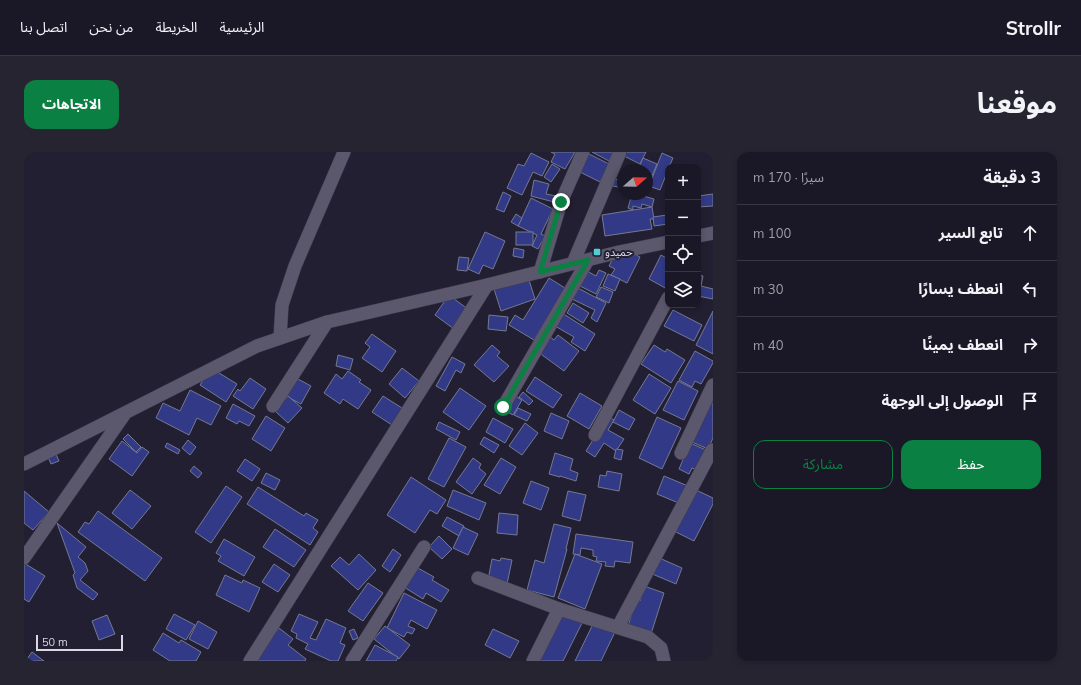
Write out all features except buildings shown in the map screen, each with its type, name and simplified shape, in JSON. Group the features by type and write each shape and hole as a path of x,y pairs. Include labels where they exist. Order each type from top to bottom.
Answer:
{"street":[{"path":"280,338 282,305 295,266 344,152"},
{"path":"540,272 561,202 583,152"},
{"path":"573,263 620,152"},
{"path":"24,464 257,346 280,338 327,322 487,285 619,252 665,243"},
{"path":"503,407 588,260"},
{"path":"250,661 487,285"},
{"path":"595,435 665,304"},
{"path":"273,406 327,322"},
{"path":"681,453 713,384"},
{"path":"24,558 125,413"},
{"path":"618,627 712,450"},
{"path":"352,661 424,547"},
{"path":"478,578 560,609 648,637 661,648 664,661"},
{"path":"533,661 560,609"}],"place":[{"name":"حميدو","path":"597,252"}],"route":[{"path":"503,407 588,260 540,272 561,202"}]}
